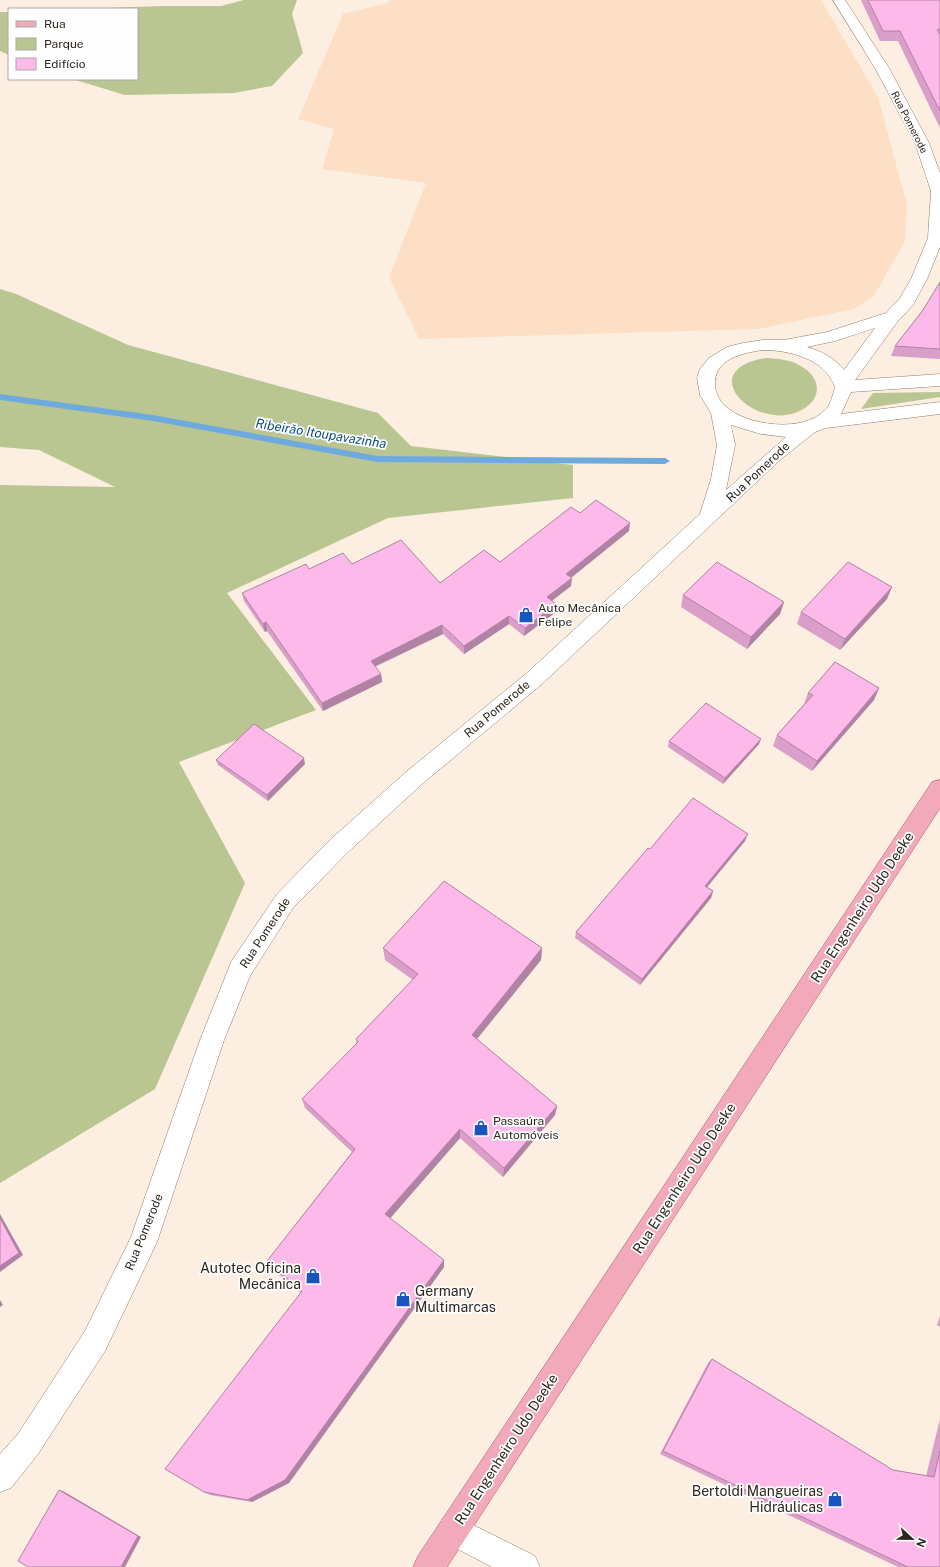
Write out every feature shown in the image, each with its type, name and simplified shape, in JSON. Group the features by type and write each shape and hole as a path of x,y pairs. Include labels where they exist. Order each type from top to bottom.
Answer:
{"main road":[{"name":"Rua Engenheiro Udo Deeke","path":"429,1567 940,789"}],"street":[{"name":"Rua Pomerode","path":"839,0 882,68 922,143 939,191 936,238 919,280 907,301 892,317 844,386"},
{"name":"Rua Pomerode","path":"784,346 829,337 892,317"},
{"path":"815,424 831,414 839,402 844,386 833,368 812,354 784,346 763,345 744,347 725,354 709,367 706,383 709,398 720,412 738,420 775,430 795,431 815,424 940,408"},
{"path":"844,386 940,380"},
{"name":"Rua Pomerode","path":"708,518 720,479 726,445 720,412"},
{"name":"Rua Pomerode","path":"0,1477 28,1444 95,1341 143,1242 212,1040 240,970 285,901 339,846 414,778 535,678 774,456 815,424"},
{"path":"453,1530 524,1567"}],"shaded area":[{"path":"390,0 821,0 878,97 907,205 905,241 874,296 854,309 758,329 419,339 389,277 426,183 322,169 334,129 298,119 343,14 388,3"}],"green space":[{"path":"244,0 297,0 292,14 303,53 272,86 234,93 125,95 75,80 138,80 138,8 108,8 221,6"},
{"path":"0,12 8,12 8,55 0,51"},
{"path":"0,289 16,294 128,345 378,413 411,446 573,465 573,498 388,518 227,593 316,710 179,762 245,883 155,1089 0,1183 0,485 115,487 39,450 0,447"},
{"path":"766,358 791,362 807,370 816,383 817,390 811,403 804,409 795,413 778,415 762,412 748,405 737,396 732,385 734,374 745,364"},
{"path":"940,392 940,397 861,409 873,393"}],"building":[{"path":"868,0 940,0 940,29 937,30 940,35 940,111 900,31 883,31"},
{"path":"940,282 940,349 895,346 923,310"},
{"path":"596,500 630,523 566,574 572,578 547,597 556,604 525,628 509,616 464,646 442,625 371,661 381,674 322,703 266,622 263,624 242,593 306,564 309,569 343,553 352,564 401,540 440,583 484,550 500,562 571,507 580,513"},
{"path":"717,562 784,602 751,637 683,595"},
{"path":"848,562 892,587 845,639 801,612"},
{"path":"835,662 879,688 817,761 777,735 813,695 808,693"},
{"path":"706,703 761,739 725,778 669,741"},
{"path":"254,724 304,758 267,795 216,760"},
{"path":"693,798 748,834 705,886 713,891 642,979 576,932"},
{"path":"444,881 542,948 472,1035 557,1106 504,1168 460,1129 385,1214 444,1260 285,1480 247,1500 204,1492 165,1469 302,1291 267,1261 355,1149 302,1099 358,1042 356,1039 418,974 383,948"},
{"path":"0,1218 19,1253 0,1266"},
{"path":"712,1359 893,1470 934,1477 940,1451 940,1567 908,1567 663,1451"},
{"path":"59,1490 138,1536 121,1567 28,1567 18,1561"}],"waterway":[{"name":"Ribeirão Itoupavazinha","path":"0,397 153,418 377,459 665,461"}],"place":[{"name":"Auto Mecânica Felipe","path":"526,615"},
{"name":"Passaúra Automóveis","path":"481,1128"},
{"name":"Autotec Oficina Mecânica","path":"313,1276"},
{"name":"Germany Multimarcas","path":"403,1299"},
{"name":"Bertoldi Mangueiras Hidráulicas","path":"835,1499"}]}
